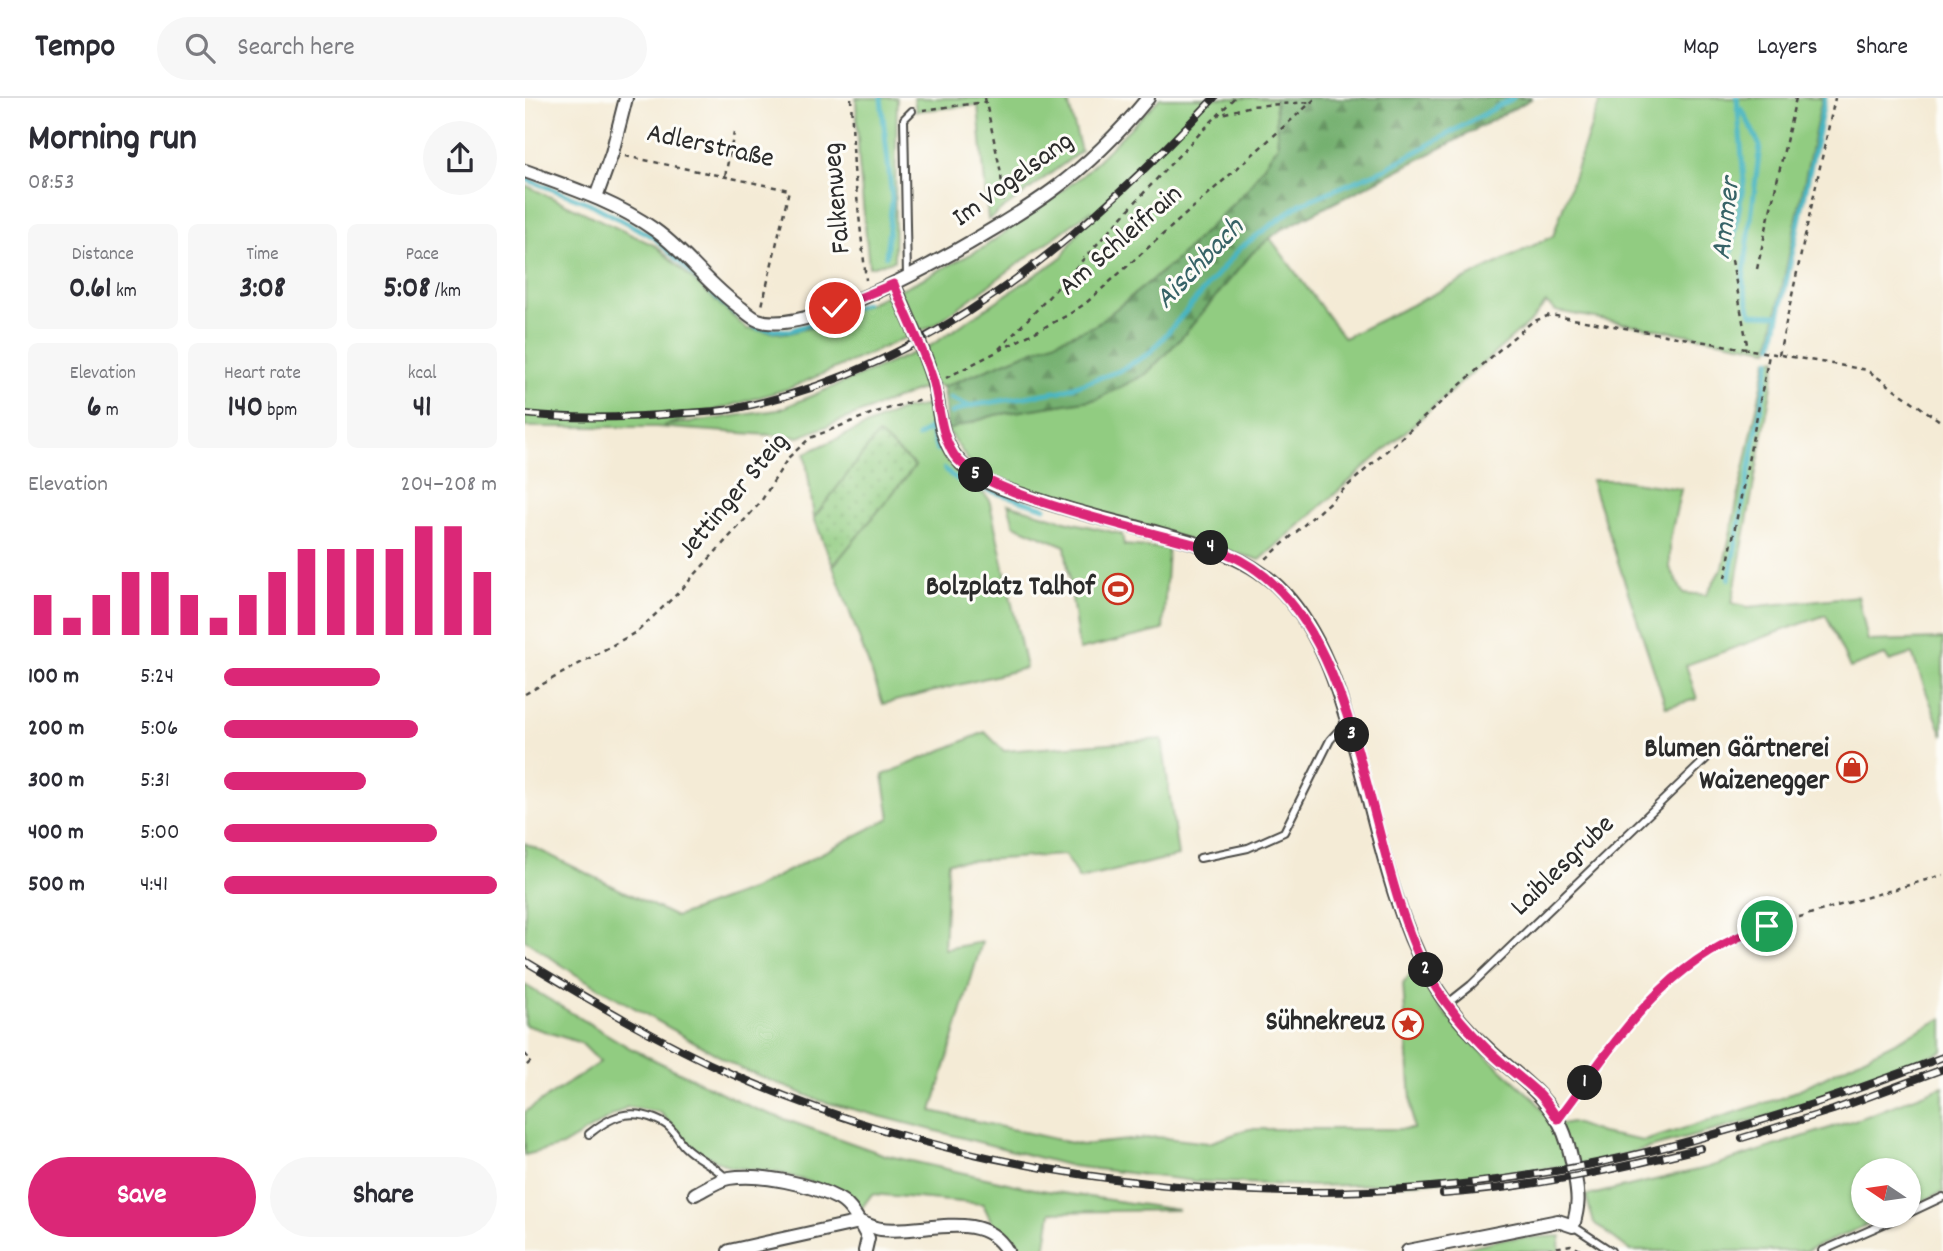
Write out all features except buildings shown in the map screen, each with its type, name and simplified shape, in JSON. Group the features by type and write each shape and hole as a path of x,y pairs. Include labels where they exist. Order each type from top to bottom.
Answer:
{"street":[{"name":"Adlerstraße","path":"596,197 612,153 626,98"},
{"name":"Im Vogelsang","path":"758,320 790,323 835,308 894,284 956,252 1055,189 1096,152 1148,98"},
{"path":"525,171 596,197 655,230 728,299 758,320"},
{"path":"894,284 935,391 947,443 956,458 979,477 1008,490 1243,560 1283,592 1314,634 1347,720 1404,917 1425,967 1447,1004 1486,1048 1541,1096 1558,1119 1570,1148 1580,1203 1573,1226 1558,1221 1408,1251"},
{"path":"695,1194 727,1178 761,1176 813,1189 841,1200 860,1222 868,1238 865,1251"},
{"path":"729,1251 860,1222 881,1229 974,1226 992,1232 1007,1251"}],"lane":[{"path":"907,277 904,119 912,111"},
{"path":"1201,858 1248,848 1284,832 1330,740 1347,720"},
{"name":"Laiblesgrube","path":"1447,1004 1471,985 1707,758"},
{"path":"589,1134 604,1122 620,1115 639,1114 668,1125 689,1151 715,1166 727,1178"},
{"path":"1921,1207 1943,1197"},
{"path":"1573,1226 1611,1251"},
{"path":"1822,1251 1875,1228"}],"path":[{"name":"Falkenweg","path":"851,98 854,169 868,294"},
{"path":"996,352 1060,287 1167,166 1234,98"},
{"name":"Am Schleifrain","path":"935,391 996,352 1068,315 1104,289 1316,98"},
{"path":"1757,270 1796,98"},
{"path":"1779,355 1835,98"},
{"path":"912,111 986,100 1000,173 1004,223"},
{"path":"1218,116 1251,106 1311,102"},
{"path":"725,176 734,133"},
{"name":"Adlerstraße","path":"612,153 789,190 758,320"},
{"path":"1732,260 1748,350"},
{"path":"1256,568 1508,342 1542,317 1550,315 1867,370 1943,423"},
{"path":"1725,578 1769,354"},
{"name":"Jettinger Steig","path":"525,694 638,631 680,592 760,503 788,458 810,439 873,412 935,391"},
{"path":"1558,1119 1642,1009 1679,972 1698,958 1738,935 1943,875"},
{"path":"525,1054 531,1061 525,1067"},
{"path":"1537,1251 1571,1245 1582,1251"}],"green space":[{"path":"856,98 897,98 894,261 869,267 859,163"},
{"path":"914,98 1067,98 1081,151 988,220 978,105 916,111"},
{"path":"1160,98 1275,98 1278,145 1247,190 1174,262 1096,325 943,387 934,384 799,437 656,427 525,427 525,185 656,246 747,329 786,334 820,325 916,282 983,248 1082,176","holes":["1092,210 1062,257 930,346 778,410 663,426 790,388 933,326"]},
{"path":"1275,98 1533,98 1279,231 1252,253 1182,337 1146,374 1097,399 995,415 947,430 943,387 1096,325 1174,262 1247,190 1278,145"},
{"path":"1601,98 1822,98 1769,349 1556,311 1546,303 1532,320 1260,560 1009,486 973,467 947,430 995,415 1097,399 1146,374 1182,337 1252,253 1270,238 1344,338 1553,236"},
{"path":"1777,358 1732,603 1748,607 1858,596 1868,641 1943,639 1943,736 1912,654 1889,661 1885,655 1850,668 1826,615 1686,665 1697,699 1666,707 1591,480 1619,480 1681,489 1670,539 1670,568 1683,593 1706,595 1724,564 1767,360"},
{"path":"930,405 943,456 989,499 1026,668 883,704 833,566 915,466 878,435 814,518 805,453 901,410"},
{"path":"878,434 915,466 833,566 814,518"},
{"name":"Bolzplatz Talhof","path":"1008,504 1122,534 1124,545 1168,549 1163,630 1079,650 1065,546 1014,525"},
{"path":"985,732 1004,751 1162,739 1178,856 1079,879 1065,855 948,862 944,949 982,942 932,1111 1081,1145 1157,1137 1209,1143 1249,1129 1413,1129 1403,984 1416,966 1441,1009 1482,1052 1535,1100 1553,1126 1571,1122 1601,1133 1644,1141 1784,1097 1943,1018 1943,1051 1792,1110 1588,1164 1418,1183 1313,1186 1195,1181 1071,1166 821,1101 742,1069 575,974 525,940 525,843 676,917 753,889 890,818 883,775"},
{"path":"525,985 630,1048 753,1108 885,1155 1034,1189 1179,1210 1051,1212 1045,1251 1016,1251 1014,1244 994,1227 983,1204 872,1194 861,1209 843,1192 780,1173 730,1167 693,1149 660,1112 627,1107 562,1146 525,1155 525,1112 600,1062 581,1043 525,1025"},
{"path":"1943,1086 1943,1192 1921,1202 1921,1158 1851,1158 1851,1228 1860,1228 1806,1251 1631,1251 1594,1223 1586,1196 1706,1168 1870,1115"},
{"path":"1561,1236 1561,1251 1453,1251 1502,1239"}],"waterway":[{"name":"Aischbach","path":"881,98 892,199 886,256"},
{"name":"Aischbach","path":"951,413 969,406 1061,391 1119,371 1150,353 1240,248 1300,204 1387,168 1513,98"},
{"name":"Ammer","path":"1731,254 1744,182 1737,98"},
{"name":"Ammer","path":"1773,345 1825,98"},
{"name":"Ammer","path":"1737,109 1742,109 1760,146 1743,282 1751,314 1779,315"},
{"path":"525,179 589,203 655,238 727,307 757,328 789,331 865,303"},
{"name":"Ammer","path":"1729,579 1770,360"},
{"name":"Aischbach","path":"950,398 969,406"},
{"path":"918,437 930,428 937,450"},
{"path":"945,469 962,482 1045,508"},
{"path":"1318,658 1334,697"},
{"path":"1344,731 1355,772"}],"railway":[{"path":"525,414 605,418 724,410 808,389 875,363 939,330 999,291 1056,248 1164,150 1214,98"},
{"path":"525,961 707,1063 836,1115 942,1146 1050,1169 1161,1184 1273,1191 1384,1190 1494,1180 1602,1162 1689,1141 1817,1103 1943,1057"},
{"path":"1742,1138 1833,1110 1943,1069"},
{"path":"1443,1194 1573,1177 1701,1148"}],"place":[{"name":"Bolzplatz Talhof","path":"1118,589"},
{"name":"Blumen Gärtnerei Waizenegger","path":"1852,767"},
{"name":"Sühnekreuz","path":"1408,1024"}],"route":[{"path":"835,308 894,284 934,384 947,443 956,458 979,477 1008,490 1070,510 1228,554 1256,568 1283,592 1314,634 1325,657 1369,794 1391,880 1418,955 1447,1004 1486,1048 1541,1096 1558,1119 1642,1009 1679,972 1738,935 1767,926"}]}
